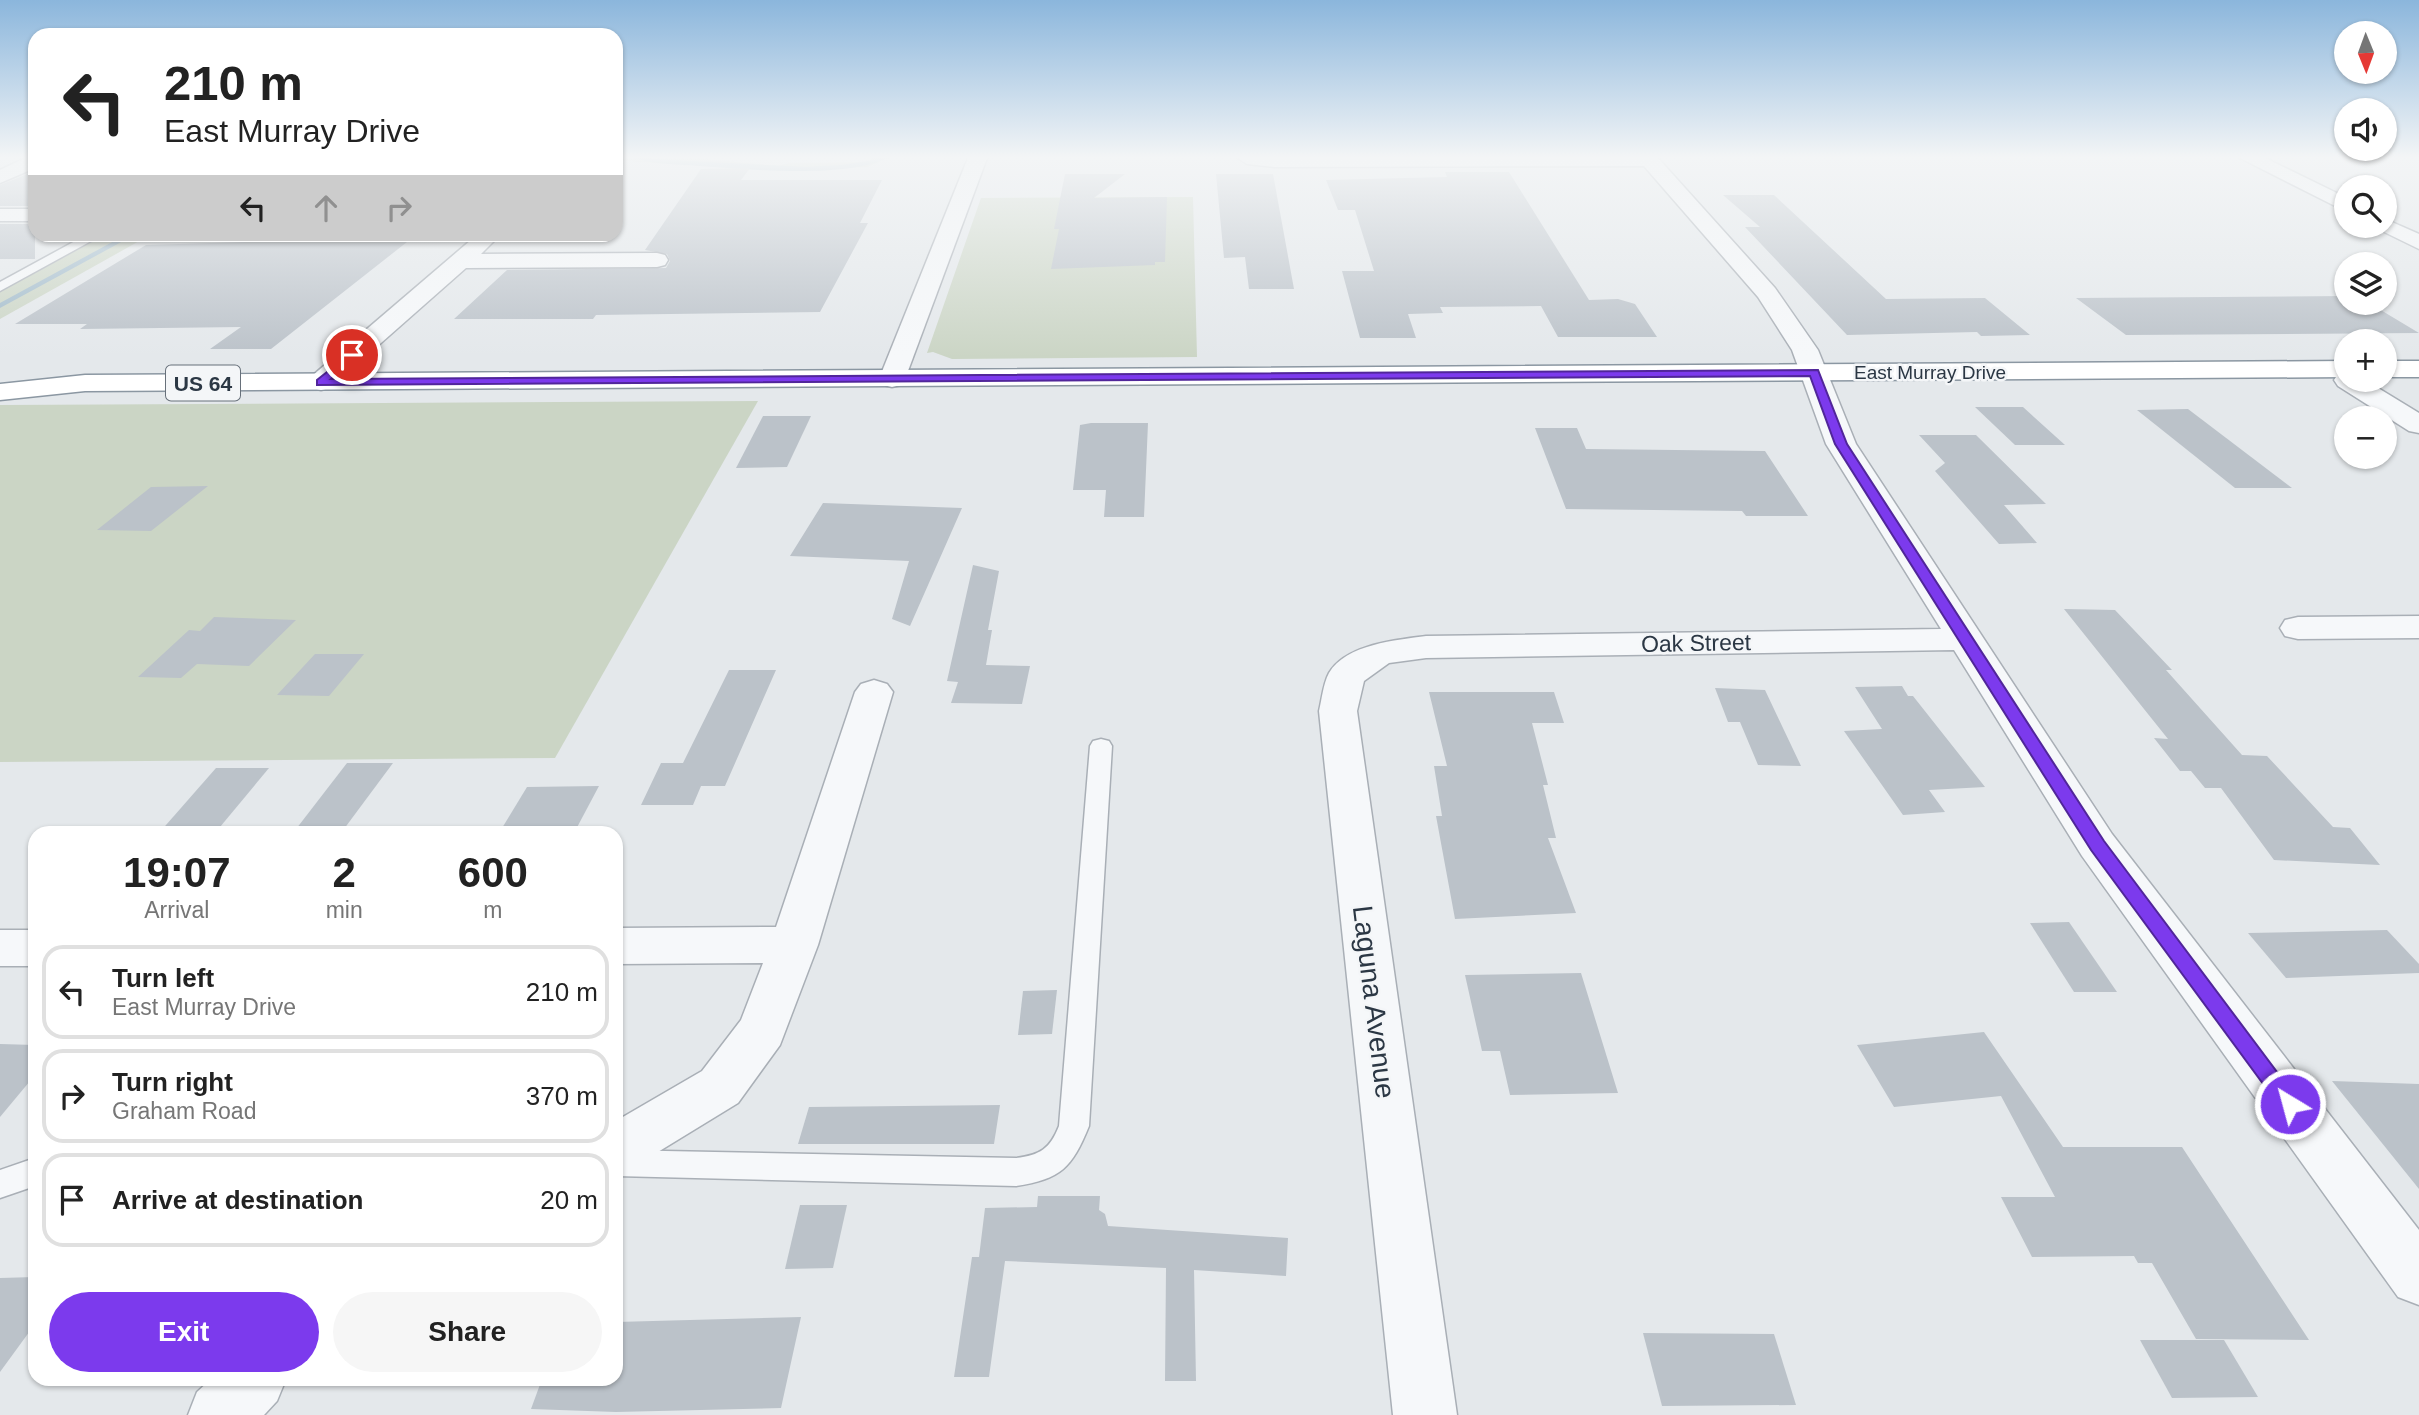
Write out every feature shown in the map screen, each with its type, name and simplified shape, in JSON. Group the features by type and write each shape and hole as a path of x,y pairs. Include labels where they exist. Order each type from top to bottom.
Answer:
{"highway":[{"path":"2397,369 2419,369"},
{"name":"East Murray Drive","path":"0,373 18,373 85,383"},
{"name":"East Murray Drive","path":"0,392 85,383 1815,373 2334,374"}],"street":[{"path":"892,379 953,224"},
{"path":"1706,224 1768,293 1805,350 1841,444 2097,845 2419,1277"},
{"path":"2397,231 2419,242"},
{"path":"321,382 482,242"},
{"path":"459,261 657,260"},
{"path":"2369,392 2419,425"},
{"path":"2298,628 2419,627"},
{"name":"Oak Street","path":"1426,647 1966,639"},
{"name":"Laguna Avenue","path":"1425,1415 1338,711 1346,676 1378,654 1426,647"},
{"path":"623,1145 720,1087 762,1030 794,945 874,692"},
{"path":"623,946 794,945"},
{"path":"0,948 28,948"},
{"path":"220,1415 249,1386"}],"lane":[{"path":"0,288 83,242"},
{"path":"623,1163 1016,1172 1047,1168 1066,1147 1074,1126 1101,747"},
{"path":"0,1184 28,1174"}],"green space":[{"path":"972,224 1194,224 1197,357 952,359 933,352 927,353"},
{"path":"92,242 138,242 0,319 0,292"},
{"path":"758,401 555,758 0,762 0,405"}],"building":[{"path":"0,224 28,224 28,242 35,242 35,259 0,259"},
{"path":"663,224 867,224 820,312 596,315 593,319 454,319 507,270 666,268 670,261 667,254 645,250"},
{"path":"1055,224 1166,224 1165,262 1155,262 1155,265 1051,269 1059,229 1054,229"},
{"path":"1221,224 1282,224 1294,289 1249,289 1245,257 1224,258"},
{"path":"1359,224 1542,224 1589,300 1618,299 1635,304 1657,337 1558,337 1541,306 1440,307 1443,313 1408,314 1416,338 1360,338 1342,271 1374,271"},
{"path":"1757,224 1805,224 1886,299 1985,298 2030,335 1981,336 1977,332 1847,335 1745,227 1760,227"},
{"path":"407,242 271,349 210,349 241,327 80,329 87,324 15,324 146,245"},
{"path":"2334,296 2334,315 2389,315 2419,333 2397,333 2397,329 2334,329 2334,334 2126,335 2076,298"},
{"path":"1975,407 2023,407 2065,445 2015,445"},
{"path":"2188,409 2292,488 2235,488 2137,410"},
{"path":"763,416 811,416 787,467 736,468"},
{"path":"1148,423 1144,517 1104,517 1106,490 1073,490 1080,425"},
{"path":"1535,428 1577,428 1586,449 1765,451 1808,516 1746,516 1742,511 1566,509"},
{"path":"1919,435 1976,435 2046,504 2004,505 2037,543 1999,544 1935,471 1945,463"},
{"path":"208,486 151,531 97,530 151,487"},
{"path":"823,503 962,508 910,626 892,619 909,561 790,556"},
{"path":"973,565 999,571 988,630 992,630 986,665 1030,666 1022,704 951,703 958,682 947,681"},
{"path":"2064,609 2115,610 2172,670 2166,670 2242,755 2267,756 2333,827 2350,828 2380,865 2274,860 2221,788 2205,788 2191,771 2180,771 2154,738 2168,739"},
{"path":"214,617 296,620 249,666 197,664 181,678 138,677 189,630 200,631"},
{"path":"315,654 364,654 329,696 277,695"},
{"path":"729,670 776,670 725,786 701,786 693,805 641,805 661,763 683,763"},
{"path":"1902,686 1908,696 1913,696 1985,787 1929,790 1945,812 1903,815 1844,731 1882,729 1855,687"},
{"path":"1715,688 1765,690 1801,766 1758,765 1740,722 1728,722"},
{"path":"1429,692 1554,692 1564,723 1532,723 1548,785 1543,785 1556,838 1548,838 1576,913 1455,919 1436,816 1442,816 1434,766 1447,766"},
{"path":"347,763 393,763 346,826 298,826"},
{"path":"216,768 269,768 221,826 165,826"},
{"path":"599,786 578,826 503,826 527,787"},
{"path":"2069,922 2117,992 2074,992 2030,923"},
{"path":"2387,930 2419,964 2419,973 2286,978 2248,933"},
{"path":"1581,973 1618,1093 1510,1095 1500,1051 1482,1051 1465,975"},
{"path":"1057,990 1052,1034 1018,1035 1023,991"},
{"path":"1984,1032 2063,1147 2182,1147 2309,1340 2196,1339 2152,1263 2138,1263 2134,1256 2032,1257 2001,1197 2055,1197 2001,1096 1894,1107 1857,1045"},
{"path":"0,1044 28,1045 28,1083 0,1117"},
{"path":"2332,1081 2419,1084 2419,1189"},
{"path":"1000,1105 994,1144 798,1144 809,1107"},
{"path":"1038,1196 1100,1196 1099,1210 1105,1214 1108,1226 1288,1238 1286,1276 1194,1270 1196,1381 1165,1381 1166,1268 1005,1261 989,1377 954,1377 972,1257 979,1257 985,1208 1037,1207"},
{"path":"800,1205 847,1205 833,1268 785,1269"},
{"path":"28,1277 28,1334 0,1372 0,1278"},
{"path":"801,1317 781,1408 616,1412 531,1409 539,1386 623,1386 623,1322"},
{"path":"1643,1333 1774,1334 1796,1405 1662,1406"},
{"path":"2140,1340 2224,1340 2258,1397 2172,1398"}],"waterway":[{"path":"0,306 118,242"}],"route":[{"path":"352,355 321,382 1815,373 1821,396 1841,444 2097,845 2290,1104"}]}
